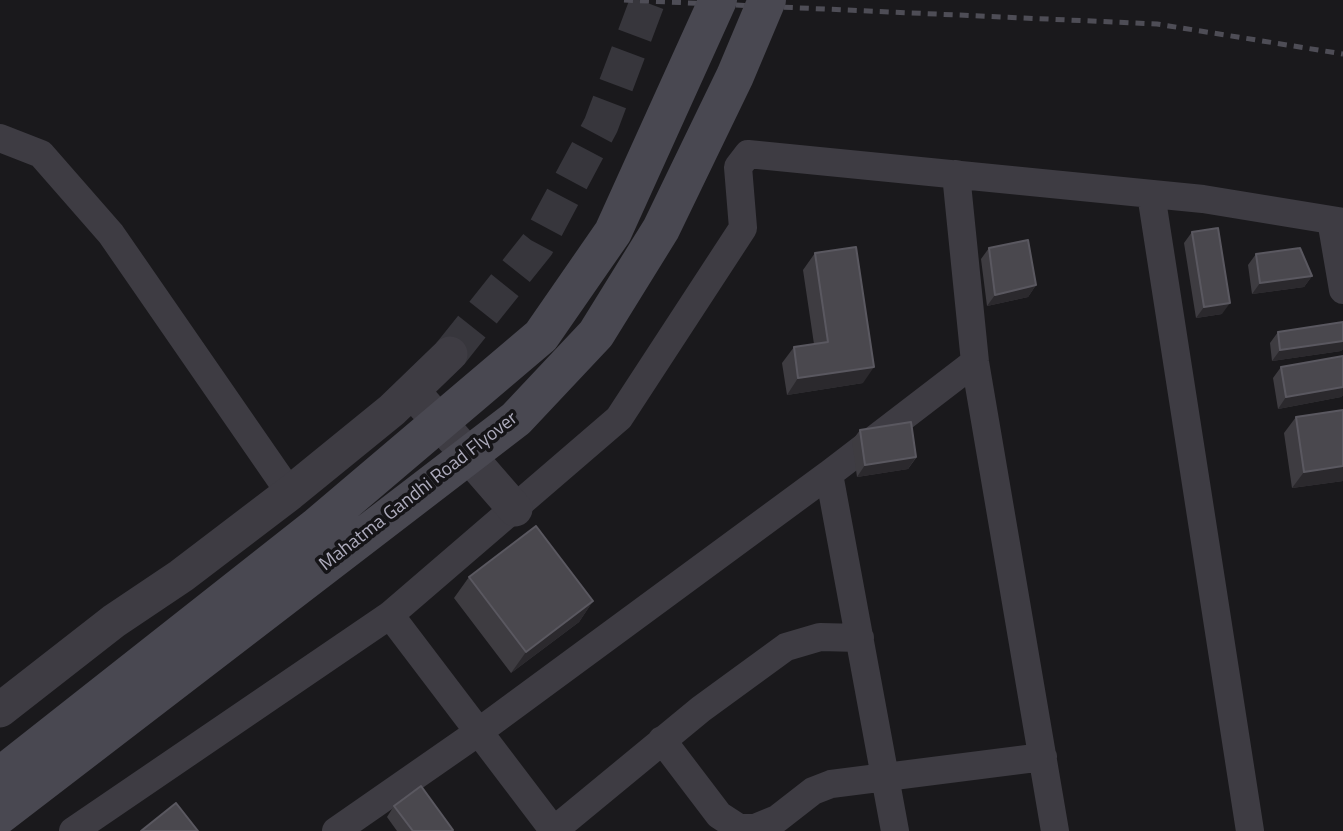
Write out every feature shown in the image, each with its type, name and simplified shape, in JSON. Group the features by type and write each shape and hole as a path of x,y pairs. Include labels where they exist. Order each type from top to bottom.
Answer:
{"main road":[{"name":"Mahatma Gandhi Road Flyover","path":"0,776 316,527 541,336 613,232 718,0"},
{"name":"Mahatma Gandhi Road Flyover","path":"0,815 516,419 596,334 661,229 735,76 766,0"}],"street":[{"path":"0,138 41,154 111,234 290,493"},
{"path":"73,831 390,615 620,418 743,228 738,167 748,154 1203,199 1337,221 1343,290"},
{"path":"956,174 975,362 1055,831"},
{"path":"1151,194 1250,831"},
{"path":"0,710 114,621 181,576 290,493 412,390 450,354"},
{"path":"336,831 477,733 830,474 975,362"},
{"path":"412,390 515,509"},
{"path":"830,474 895,831"},
{"path":"390,615 554,831 662,740 786,647 820,637 860,638"},
{"path":"662,740 719,815 739,828 755,828 777,819 813,791 831,784 1043,757"}],"building":[{"path":"1218,228 1230,303 1204,307 1192,232"},
{"path":"1028,240 1036,285 995,295 989,248"},
{"path":"856,247 874,367 798,378 794,347 828,342 815,253"},
{"path":"1300,248 1312,276 1260,283 1256,254"},
{"path":"1343,322 1343,341 1280,350 1278,332"},
{"path":"1343,356 1343,387 1286,397 1281,367"},
{"path":"1343,410 1343,466 1304,472 1296,417"},
{"path":"911,422 916,457 865,465 860,430"},
{"path":"536,526 593,601 526,652 469,577"},
{"path":"421,786 453,830 413,831 394,806"},
{"path":"176,803 198,831 141,831"}],"tunnel":[{"path":"450,354 537,245 601,125 648,0"}],"railway":[{"path":"624,0 1157,24 1343,54"}]}
